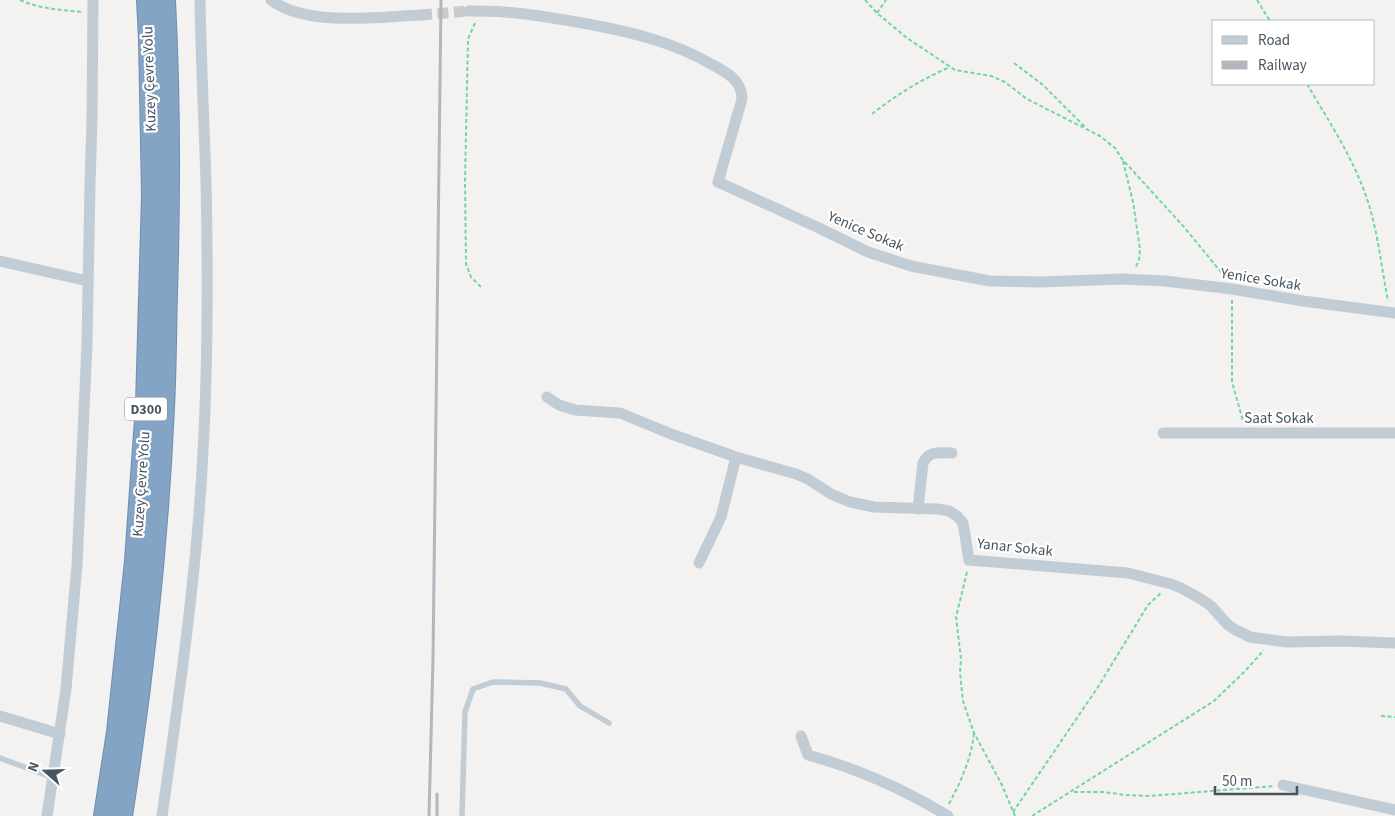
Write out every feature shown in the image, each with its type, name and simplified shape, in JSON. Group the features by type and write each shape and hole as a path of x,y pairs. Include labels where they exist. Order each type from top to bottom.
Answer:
{"highway":[{"name":"Kuzey Çevre Yolu","path":"104,816 117,732 136,561 146,405 152,195 147,0"},
{"name":"Kuzey Çevre Yolu","path":"122,816 135,736 154,562 164,406 170,196 165,0"}],"street":[{"path":"47,816 60,734 77,565 88,282 93,0"},
{"path":"162,816 193,585 204,452 208,289 200,0"},
{"path":"270,0 285,9 306,15 358,18 421,15"},
{"name":"Yenice Sokak","path":"469,11 504,12 562,20 636,34 672,45 718,68 736,80 742,89 742,99 718,182 868,252 911,266 990,280 1041,282 1127,279 1165,281 1393,313"},
{"path":"0,261 88,282"},
{"name":"Yanar Sokak","path":"547,397 559,405 575,410 620,413 671,434 736,457 796,474 808,479 840,499 850,502 874,508 943,510 957,516 963,523 969,560 1128,573 1170,584 1201,598 1227,624 1250,637 1299,642 1395,643"},
{"name":"Saat Sokak","path":"1163,434 1395,433"},
{"path":"918,509 924,459 934,453 952,453"},
{"path":"699,562 722,517 736,457"},
{"path":"0,716 60,734"},
{"path":"801,736 808,756 834,762 859,772 945,815"},
{"path":"1283,785 1395,810"}],"lane":[{"path":"462,816 464,712 473,689 493,682 540,683 566,689 580,706 609,722"},
{"path":"0,758 54,778"}],"path":[{"path":"20,0 44,8 93,14"},
{"path":"864,0 907,38 954,70 997,78 1012,87 1026,99 1100,136 1115,148 1122,159 1184,227 1232,289 1232,382 1246,433"},
{"path":"877,13 886,0"},
{"path":"1257,0 1269,20"},
{"path":"481,12 468,39 465,191 466,264 471,277 482,288"},
{"path":"1014,63 1043,85 1087,129"},
{"path":"872,114 900,93 950,67"},
{"path":"1308,85 1348,154 1366,196 1393,313"},
{"path":"1122,159 1133,202 1140,249 1137,265 1127,279"},
{"path":"969,560 956,617 963,701 974,734 1001,783 1014,816"},
{"path":"1014,812 1098,687 1148,605 1170,584"},
{"path":"1032,816 1214,701 1273,640"},
{"path":"1381,716 1395,717"},
{"path":"945,815 968,766 974,734"},
{"path":"1072,792 1103,792 1149,796 1283,785"}],"tunnel":[{"path":"421,15 469,11"}],"railway":[{"path":"429,816 433,659 441,0"},
{"path":"437,794 437,816"}]}
